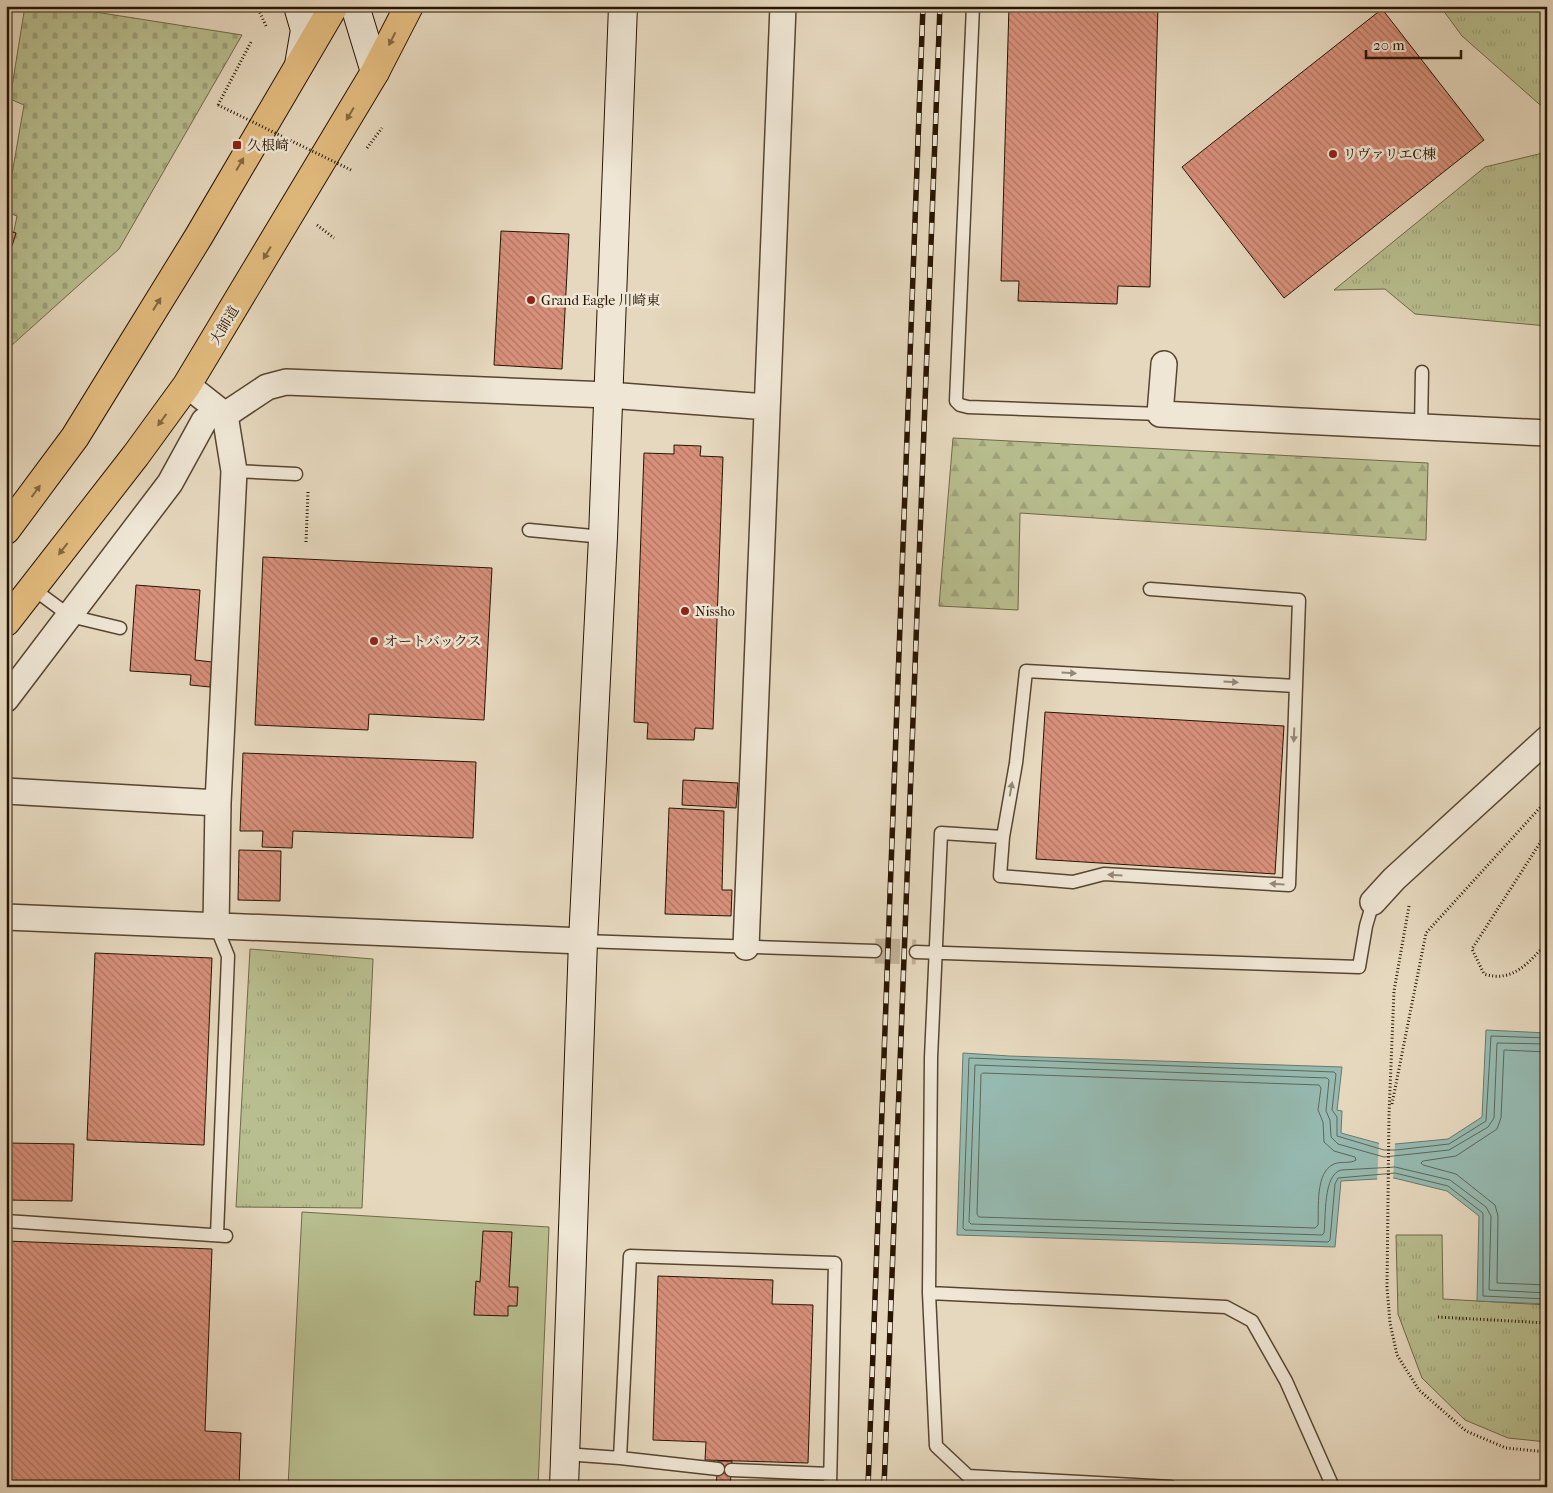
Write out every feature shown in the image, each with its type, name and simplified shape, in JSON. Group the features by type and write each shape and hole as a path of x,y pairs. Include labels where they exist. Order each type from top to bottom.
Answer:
{"highway":[{"path":"6,530 75,437 199,236 334,6"},
{"name":"大師道","path":"6,622 136,455 187,386 375,72 409,6"}],"street":[{"path":"298,6 305,30 299,65"},
{"path":"356,6 375,72"},
{"path":"564,1487 583,941 603,537 623,6"},
{"path":"746,947 783,6"},
{"path":"1164,364 1160,414 1547,433"},
{"path":"6,699 170,483 215,418 267,387 286,382 608,395 767,407"},
{"path":"187,386 215,418 234,471 218,802 216,926"},
{"path":"1373,902 1394,879 1547,739"},
{"path":"6,791 218,802"},
{"path":"6,917 583,941"}],"lane":[{"path":"973,6 956,400 960,405 968,407 1160,414"},
{"path":"1421,427 1422,372"},
{"path":"234,471 296,474"},
{"path":"530,530 603,537"},
{"path":"32,588 70,616 120,628"},
{"path":"1150,589 1299,600 1289,885 1104,874 1073,882 1000,876 1003,837 1016,763 1026,670 1295,686"},
{"path":"1003,837 941,833 932,1058 928,1293 936,1446 968,1476 1171,1487"},
{"path":"916,952 1359,967 1366,926 1373,902"},
{"path":"6,1221 222,1236 228,956 216,926"},
{"path":"583,941 875,951"},
{"path":"620,1458 630,1256 835,1263 830,1487"},
{"path":"928,1293 1226,1307 1252,1321 1286,1381 1333,1487"},
{"path":"565,1454 718,1469"},
{"path":"732,1470 830,1474"}],"path":[{"path":"257,6 266,26"},
{"path":"251,42 218,105 351,170"},
{"path":"314,223 334,238"},
{"path":"306,542 309,490"},
{"path":"1389,1114 1426,933 1547,800"},
{"path":"1547,832 1472,949 1484,974 1497,978 1520,970 1547,943"},
{"path":"1410,905 1394,992 1389,1114 1387,1287 1390,1323 1398,1355 1419,1390 1466,1431 1506,1448 1547,1452"},
{"path":"1438,1317 1547,1323"}],"green space":[{"path":"25,6 57,6 242,35 119,249 12,345 6,343 6,270 17,216 6,212 6,209 24,105 10,99"},
{"path":"1440,6 1547,6 1547,111 1462,36"},
{"path":"1547,152 1547,326 1415,314 1385,289 1334,290 1485,167"},
{"path":"953,438 1428,463 1426,540 1020,513 1018,610 939,606"},
{"path":"250,949 373,959 362,1208 236,1207"},
{"path":"302,1212 549,1227 538,1487 288,1487"},
{"path":"1396,1235 1442,1235 1443,1299 1547,1305 1547,1442 1508,1438 1465,1420 1422,1378 1398,1314"}],"water":[{"path":"1486,1030 1547,1033 1547,1304 1477,1301 1479,1216 1447,1191 1394,1178 1341,1181 1335,1247 957,1235 963,1053 1342,1067 1337,1110 1342,1111 1341,1133 1385,1145 1448,1139 1482,1117"}],"pier":[{"path":"1379,1141 1395,1142 1393,1181 1377,1182"}],"building":[{"path":"1009,6 1158,6 1150,287 1118,286 1117,304 1018,301 1019,281 1001,281"},
{"name":"リヴァリエC棟","path":"1382,9 1484,140 1284,298 1182,167"},
{"path":"6,230 16,233 12,246 6,244"},
{"name":"Grand Eagle 川崎東","path":"501,231 569,234 562,369 494,365"},
{"path":"674,445 701,446 700,456 723,457 713,729 695,728 694,740 647,739 648,723 634,722 644,453 674,454"},
{"name":"オートバックス","path":"263,557 492,568 484,720 369,714 368,730 255,725"},
{"path":"136,585 200,590 195,660 212,662 210,687 190,685 191,675 130,671"},
{"path":"1045,712 1284,726 1275,874 1036,859"},
{"path":"243,753 476,762 473,838 293,831 292,848 262,847 263,831 240,831"},
{"path":"683,780 738,783 736,808 682,805"},
{"path":"669,808 724,811 722,890 732,890 731,916 665,914"},
{"path":"239,850 281,851 280,901 238,900"},
{"path":"95,953 212,958 204,1145 87,1140"},
{"path":"6,1143 74,1144 72,1201 6,1200"},
{"path":"483,1231 512,1232 509,1287 518,1287 517,1306 508,1306 508,1316 474,1315 476,1281 480,1282"},
{"path":"6,1241 212,1249 205,1431 241,1433 239,1487 6,1487"},
{"path":"658,1276 773,1280 772,1304 813,1305 808,1463 705,1460 706,1442 653,1440"},
{"path":"718,1461 732,1461 730,1487 716,1487"}],"tunnel":[{"path":"875,951 916,952"}],"railway":[{"path":"868,1487 923,6"},
{"path":"884,1487 940,6"}],"place":[{"name":"久根崎","path":"237,145"},
{"name":"リヴァリエC棟","path":"1333,154"},
{"name":"Grand Eagle 川崎東","path":"531,300"},
{"name":"Nissho","path":"685,611"},
{"name":"オートバックス","path":"374,641"}]}
